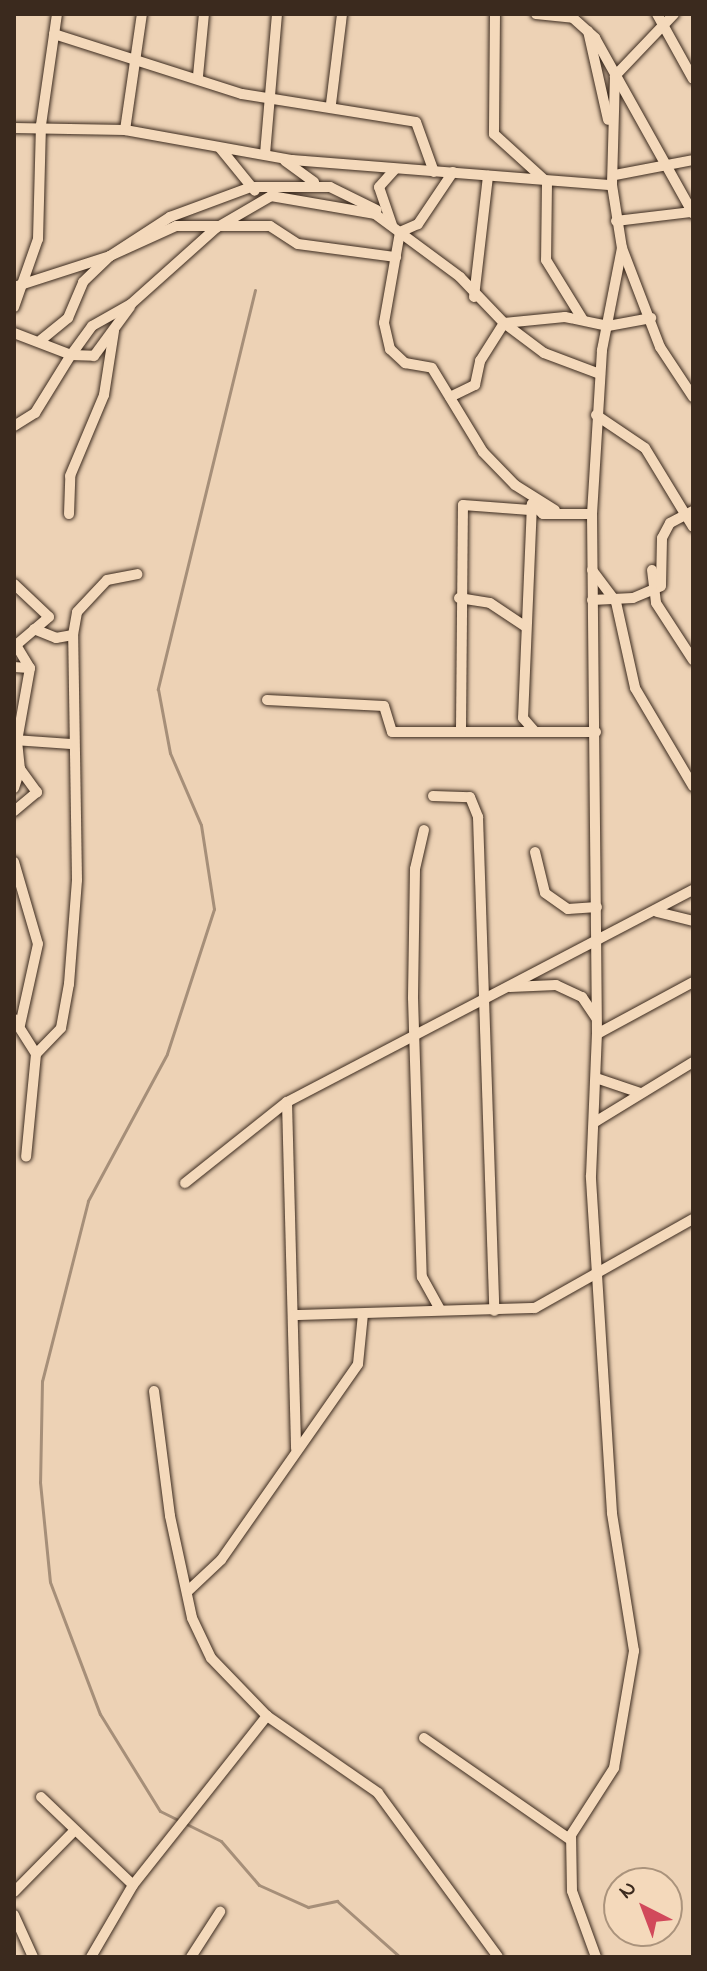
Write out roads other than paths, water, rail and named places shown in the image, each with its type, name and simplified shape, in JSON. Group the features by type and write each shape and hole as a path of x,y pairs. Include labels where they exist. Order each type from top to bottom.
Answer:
{"street":[{"path":"14,307 16,286 38,239 36,125 57,14"},
{"path":"125,130 132,63 142,14"},
{"path":"198,76 204,14"},
{"path":"265,154 277,14"},
{"path":"331,104 342,14"},
{"path":"495,14 494,134 547,182 546,260 583,321"},
{"path":"536,14 583,22 693,213 616,221"},
{"path":"657,14 693,79"},
{"path":"674,14 665,30 615,76 613,180 616,221 622,248 671,369 693,397"},
{"path":"583,22 612,135"},
{"path":"54,34 83,38 132,63 198,76 270,98 331,104 416,122 434,172"},
{"path":"14,138 36,125"},
{"path":"14,128 36,125 125,130 280,158 547,182 613,180 693,160"},
{"path":"220,148 261,199"},
{"path":"280,158 318,185 355,197 460,277 474,299 534,348 600,374"},
{"path":"395,169 379,187 397,229 396,257 384,323 390,349 405,363 432,368 483,452 515,485 555,510"},
{"path":"14,426 35,413 92,326 131,304 222,223 261,199 362,209 397,229 418,224 453,172"},
{"path":"474,299 488,176"},
{"path":"41,340 68,318 83,282 110,256 170,217 251,187 318,185"},
{"path":"16,286 110,256 130,253 163,229 222,223 270,226 298,244 396,257"},
{"path":"596,1957 572,1891 571,1840 622,1744 634,1651 612,1513 591,1176 597,1034 597,907 591,856 596,732 592,514 600,374 622,248"},
{"path":"14,333 41,340 71,355 94,356 131,304"},
{"path":"504,323 583,321 608,326 651,318"},
{"path":"450,397 475,385 480,361 504,323"},
{"path":"69,514 70,476 104,395 114,331"},
{"path":"596,415 645,448 690,513 693,527"},
{"path":"532,504 543,514 555,510 592,514"},
{"path":"461,730 459,598 463,505 530,510 532,504"},
{"path":"532,504 523,718 535,732"},
{"path":"592,600 613,594 633,598 661,586 662,538 670,523 690,513"},
{"path":"592,570 613,594 635,688 693,786"},
{"path":"652,570 653,590 693,660"},
{"path":"36,1054 61,1028 69,984 77,880 71,744 73,635 77,612 107,580 137,574"},
{"path":"14,584 49,617 16,645 30,668 16,740 20,769 14,788"},
{"path":"459,598 490,603 526,627"},
{"path":"34,629 56,638 73,635"},
{"path":"14,667 30,668"},
{"path":"267,700 378,705 390,713 392,732 596,732"},
{"path":"16,740 71,744"},
{"path":"14,811 37,792 20,769"},
{"path":"433,796 470,797 477,805 494,1311"},
{"path":"424,830 415,869 422,1277 440,1309"},
{"path":"535,852 545,893 568,909 597,907"},
{"path":"14,862 38,944 17,1022 36,1054 26,1157"},
{"path":"185,1183 287,1102 692,892 692,920 655,913"},
{"path":"597,1034 693,982"},
{"path":"508,987 570,990 597,1020"},
{"path":"595,1122 693,1062"},
{"path":"596,1078 642,1093"},
{"path":"287,1102 295,1315 296,1449"},
{"path":"295,1315 440,1309 494,1311 547,1305 599,1271 693,1219"},
{"path":"189,1590 221,1560 358,1364 363,1314"},
{"path":"154,1391 170,1516 189,1590 192,1618 211,1658 267,1716 378,1793 498,1957"},
{"path":"91,1957 133,1885 267,1716"},
{"path":"424,1738 571,1840"},
{"path":"41,1797 133,1885"},
{"path":"14,1892 74,1831"},
{"path":"191,1957 220,1912"},
{"path":"14,1915 33,1957"}],"waterway":[{"path":"255,290 158,689 170,753 201,825 214,909 167,1054 88,1201 42,1381 40,1482 50,1582 100,1714 160,1811 221,1841 259,1885 308,1907 337,1901 400,1957"}]}
